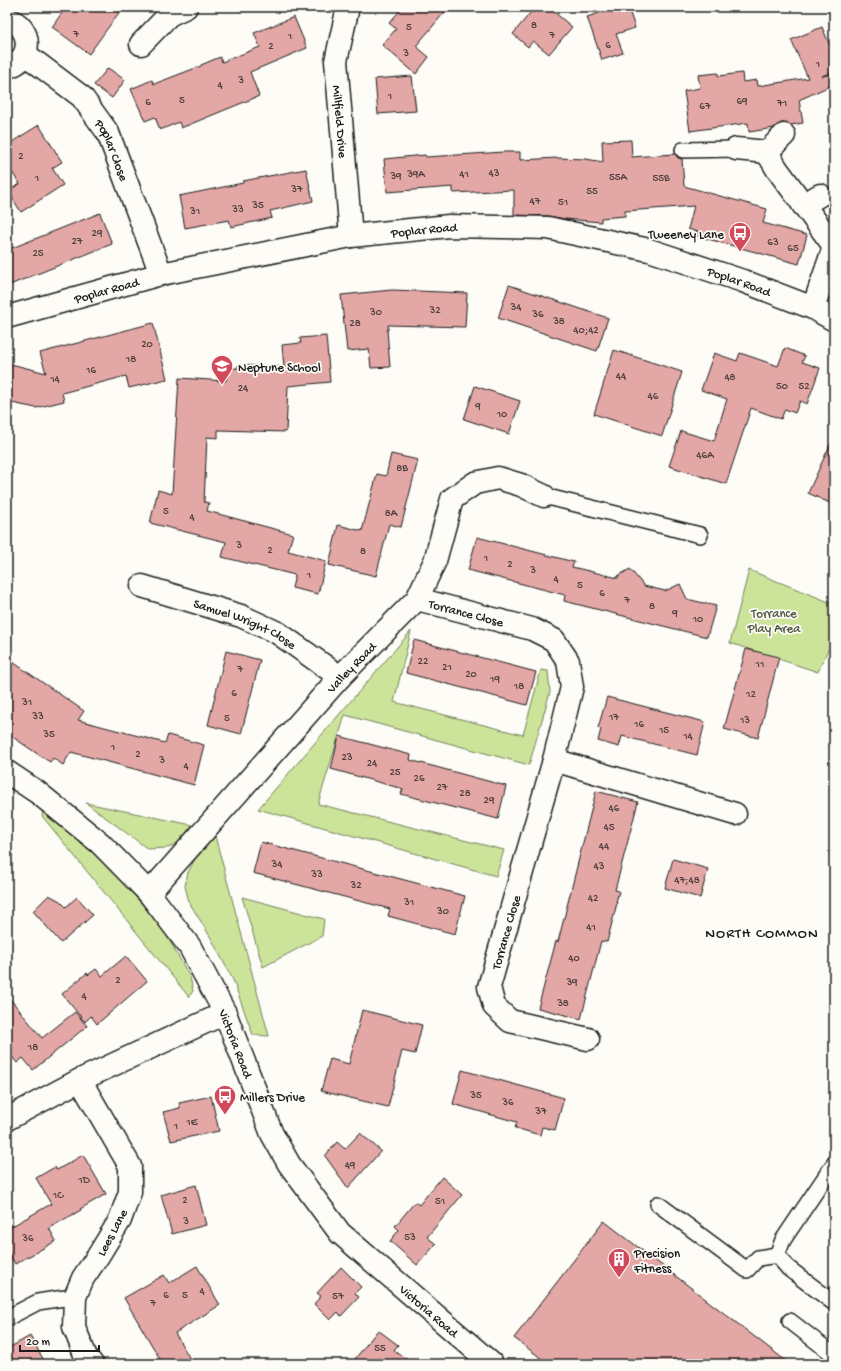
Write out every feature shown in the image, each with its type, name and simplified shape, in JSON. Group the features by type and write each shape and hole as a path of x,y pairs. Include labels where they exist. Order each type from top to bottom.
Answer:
{"street":[{"path":"141,44 169,15 186,7"},
{"name":"Millfield Drive","path":"348,7 336,61 351,236"},
{"path":"7,19 17,23 23,29 27,41 25,54 20,61 7,67"},
{"name":"Poplar Close","path":"25,54 82,98 108,133 160,274"},
{"path":"767,152 784,135"},
{"path":"736,149 767,152"},
{"path":"767,152 777,169 811,200 834,246 812,308"},
{"name":"Poplar Road","path":"7,317 160,274 351,236 449,226 548,228 649,250 743,281 812,308 834,320"},
{"name":"Valley Road","path":"149,893 340,677 417,599 435,562 452,499 475,483 498,478 521,485 544,496"},
{"name":"Samuel Wright Close","path":"142,586 241,616 278,633 340,677"},
{"name":"Torrance Close","path":"417,599 532,629 554,640 568,661 572,687 554,760 489,987 494,1006 510,1021 588,1039"},
{"path":"554,760 735,814"},
{"name":"Victoria Road","path":"7,772 37,792 100,843 149,893 190,947 225,1013 272,1134 290,1164 340,1233 492,1364"},
{"path":"7,1119 80,1080 225,1013"},
{"name":"Lees Lane","path":"80,1080 130,1166 130,1192 120,1220 83,1278 75,1297 74,1327 86,1357 92,1364"}],"lane":[{"path":"683,150 736,149"},
{"path":"544,496 700,535"},
{"path":"777,1255 783,1240 834,1164"},
{"path":"658,1204 747,1270 758,1258 777,1255"},
{"path":"777,1255 788,1268 834,1303"},
{"path":"7,1318 38,1302 75,1297"},
{"path":"790,1321 834,1355"}],"green space":[{"name":"Torrance Play Area","path":"749,570 834,604 834,636 818,672 730,643"},
{"path":"411,631 394,702 523,735 541,670 548,671 550,692 529,765 345,715 318,804 504,850 496,876 258,809"},
{"path":"86,803 192,825 180,842 168,848 148,849"},
{"path":"43,810 83,843 122,881 163,929 190,977 193,991 189,997 42,816"},
{"path":"215,836 269,1036 253,1035 233,980 211,938 189,902 185,886 188,872 195,859"},
{"path":"242,897 324,919 322,936 263,967"}],"building":[{"path":"66,7 123,7 89,54 52,27"},
{"path":"403,7 449,7 416,46 429,57 416,74 382,45 396,29 389,23"},
{"path":"535,7 548,7 572,27 549,54 533,41 528,47 513,34"},
{"path":"617,7 628,7 635,28 616,34 623,53 602,60 587,17"},
{"path":"294,17 307,48 250,72 259,96 181,128 179,122 160,130 155,117 145,121 131,89 152,80 154,84 220,57 222,62 260,47 254,33"},
{"path":"822,27 834,55 834,71 822,76 834,74 834,84 799,100 803,123 791,125 781,123 774,128 749,132 748,123 690,131 684,91 700,88 698,75 718,73 718,76 742,73 743,82 757,80 758,86 808,78 791,40"},
{"path":"108,68 125,80 112,98 94,85"},
{"path":"412,76 416,111 378,114 375,79"},
{"path":"39,125 62,162 52,168 63,185 21,212 8,191 20,184 7,165 7,145"},
{"path":"631,140 632,157 675,154 678,158 682,159 684,186 767,209 763,223 807,235 799,264 697,236 698,232 688,229 694,206 625,211 625,216 601,218 601,222 548,216 514,215 514,190 453,193 453,187 387,192 384,159 425,155 426,157 520,152 520,160 558,158 586,159 603,162 602,141"},
{"path":"306,169 313,201 270,211 272,218 231,227 229,220 185,228 179,196 243,183 243,181"},
{"path":"100,213 112,244 7,286 7,250"},
{"path":"509,285 608,318 597,351 498,318"},
{"path":"392,290 467,293 465,327 388,325 387,330 390,367 371,368 369,349 347,351 341,295"},
{"path":"153,323 167,379 129,388 126,376 62,393 64,401 36,408 7,402 7,363 46,373 40,353"},
{"path":"326,336 330,382 288,386 286,432 218,430 218,438 207,437 204,502 209,503 207,511 293,534 288,551 326,561 318,594 292,588 295,575 222,557 226,542 150,523 158,490 172,494 179,378 226,381 227,368 238,368 238,365 284,367 282,345 301,343 300,338"},
{"path":"785,348 805,356 802,362 820,368 807,404 800,401 795,413 785,409 781,419 751,408 726,484 669,466 681,431 714,441 727,399 701,390 714,353 737,361 740,353 778,366"},
{"path":"614,350 682,372 662,436 594,414"},
{"path":"475,386 520,401 509,434 464,419"},
{"path":"834,436 834,505 808,493"},
{"path":"391,454 418,460 401,527 389,524 376,576 329,565 338,525 362,531 377,474 386,476"},
{"path":"477,537 574,562 572,567 618,578 618,576 630,569 644,586 665,591 680,584 687,599 716,606 707,637 564,601 565,595 468,570"},
{"path":"414,640 536,672 527,705 406,673"},
{"path":"746,649 779,657 758,738 724,729"},
{"path":"226,651 260,660 241,734 208,725"},
{"path":"7,658 84,711 78,720 165,743 168,735 204,745 194,785 71,752 63,765 53,758 50,762 39,755 7,733"},
{"path":"607,697 705,722 697,755 622,736 619,747 598,741 601,729 598,728"},
{"path":"339,736 411,755 410,760 506,786 498,819 401,794 403,789 331,769"},
{"path":"596,791 638,802 615,890 619,891 607,942 601,941 581,1019 538,1008 556,941 558,942"},
{"path":"261,842 465,896 455,934 388,916 390,909 253,873"},
{"path":"673,859 708,869 700,898 665,888"},
{"path":"49,895 60,901 66,907 77,897 93,915 61,943 33,911"},
{"path":"126,956 147,981 97,1024 91,1016 85,1022 62,994 87,973 88,975 96,969 102,976"},
{"path":"7,995 42,1038 75,1012 87,1026 33,1070 23,1058 17,1063 7,1050"},
{"path":"362,1010 422,1025 415,1054 402,1051 388,1107 321,1091 330,1059 349,1064"},
{"path":"462,1070 564,1098 555,1130 542,1127 540,1135 515,1128 517,1122 453,1104"},
{"path":"211,1096 219,1131 171,1141 163,1112 180,1108 179,1103"},
{"path":"360,1133 381,1151 348,1188 325,1156 337,1142 345,1149"},
{"path":"83,1155 106,1194 49,1228 56,1241 15,1264 7,1249 7,1229 51,1204 36,1178 55,1167 57,1170"},
{"path":"442,1177 462,1195 427,1237 436,1244 417,1265 390,1241 399,1230 395,1226 415,1202 419,1205"},
{"path":"196,1185 206,1225 172,1234 161,1195"},
{"name":"Precision Fitness","path":"604,1221 790,1364 549,1364 514,1338"},
{"path":"197,1266 220,1305 175,1333 193,1364 163,1364 124,1298 164,1275 169,1283"},
{"path":"341,1267 361,1287 355,1293 359,1297 341,1316 338,1312 330,1320 314,1304 321,1296 317,1293"},
{"path":"378,1330 398,1345 394,1350 413,1364 351,1364"},
{"path":"30,1336 46,1364 7,1364 7,1349"}],"place":[{"name":"Tweeney Lane","path":"740,252"},
{"name":"Neptune School","path":"222,386"},
{"name":"Millers Drive","path":"225,1116"},
{"name":"Precision Fitness","path":"619,1278"}],"district":[{"name":"NORTH COMMON","path":"762,932"}]}
